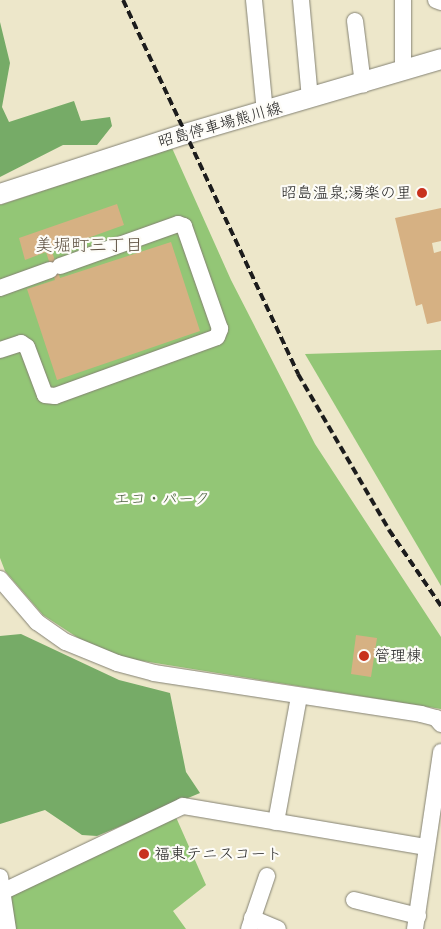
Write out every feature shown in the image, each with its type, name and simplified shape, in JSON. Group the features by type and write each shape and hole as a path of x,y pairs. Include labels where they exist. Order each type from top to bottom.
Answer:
{"main road":[{"name":"昭島停車場熊川線","path":"0,194 441,59"}],"street":[{"path":"254,0 265,112"},
{"path":"301,0 310,99"},
{"path":"403,0 403,71"},
{"path":"436,0 441,2"},
{"path":"355,21 363,84"},
{"path":"0,288 178,224 184,226 220,329 216,337 55,396 45,394 27,348 21,343 0,350"},
{"path":"0,579 37,622 90,654 154,673 299,697 421,714 436,718 441,724"},
{"path":"276,822 299,697"},
{"path":"354,900 417,923 432,841 441,752"},
{"path":"8,929 2,884 183,806 276,822 432,841"},
{"path":"267,876 251,924 278,929"}],"green space":[{"path":"0,22 10,63 2,107 9,122 74,101 81,121 110,117 112,126 97,145 63,145 0,177"},
{"name":"エコ・パーク","path":"172,148 231,280 315,444 441,637 441,709 118,657 92,647 43,615 5,571 0,558 0,205"},
{"path":"441,350 441,586 305,354"},
{"path":"21,634 119,680 170,693 186,772 200,793 97,836 82,835 45,810 0,824 0,636"},
{"name":"福東テニスコート","path":"175,815 206,885 173,911 186,929 13,929 9,897"}],"building":[{"path":"117,204 124,225 52,251 60,278 171,242 200,331 57,380 27,289 55,280 46,252 25,260 19,238"},
{"path":"441,208 441,241 432,243 434,253 441,251 441,321 427,324 422,304 416,306 395,218"},
{"name":"管理棟","path":"356,635 377,638 371,677 351,674"}],"railway":[{"path":"123,0 298,374 389,530 441,606"}],"place":[{"name":"昭島温泉;湯楽の里","path":"422,193"},
{"name":"管理棟","path":"364,656"},
{"name":"福東テニスコート","path":"144,854"}],"district":[{"name":"美堀町三丁目","path":"89,246"}]}
